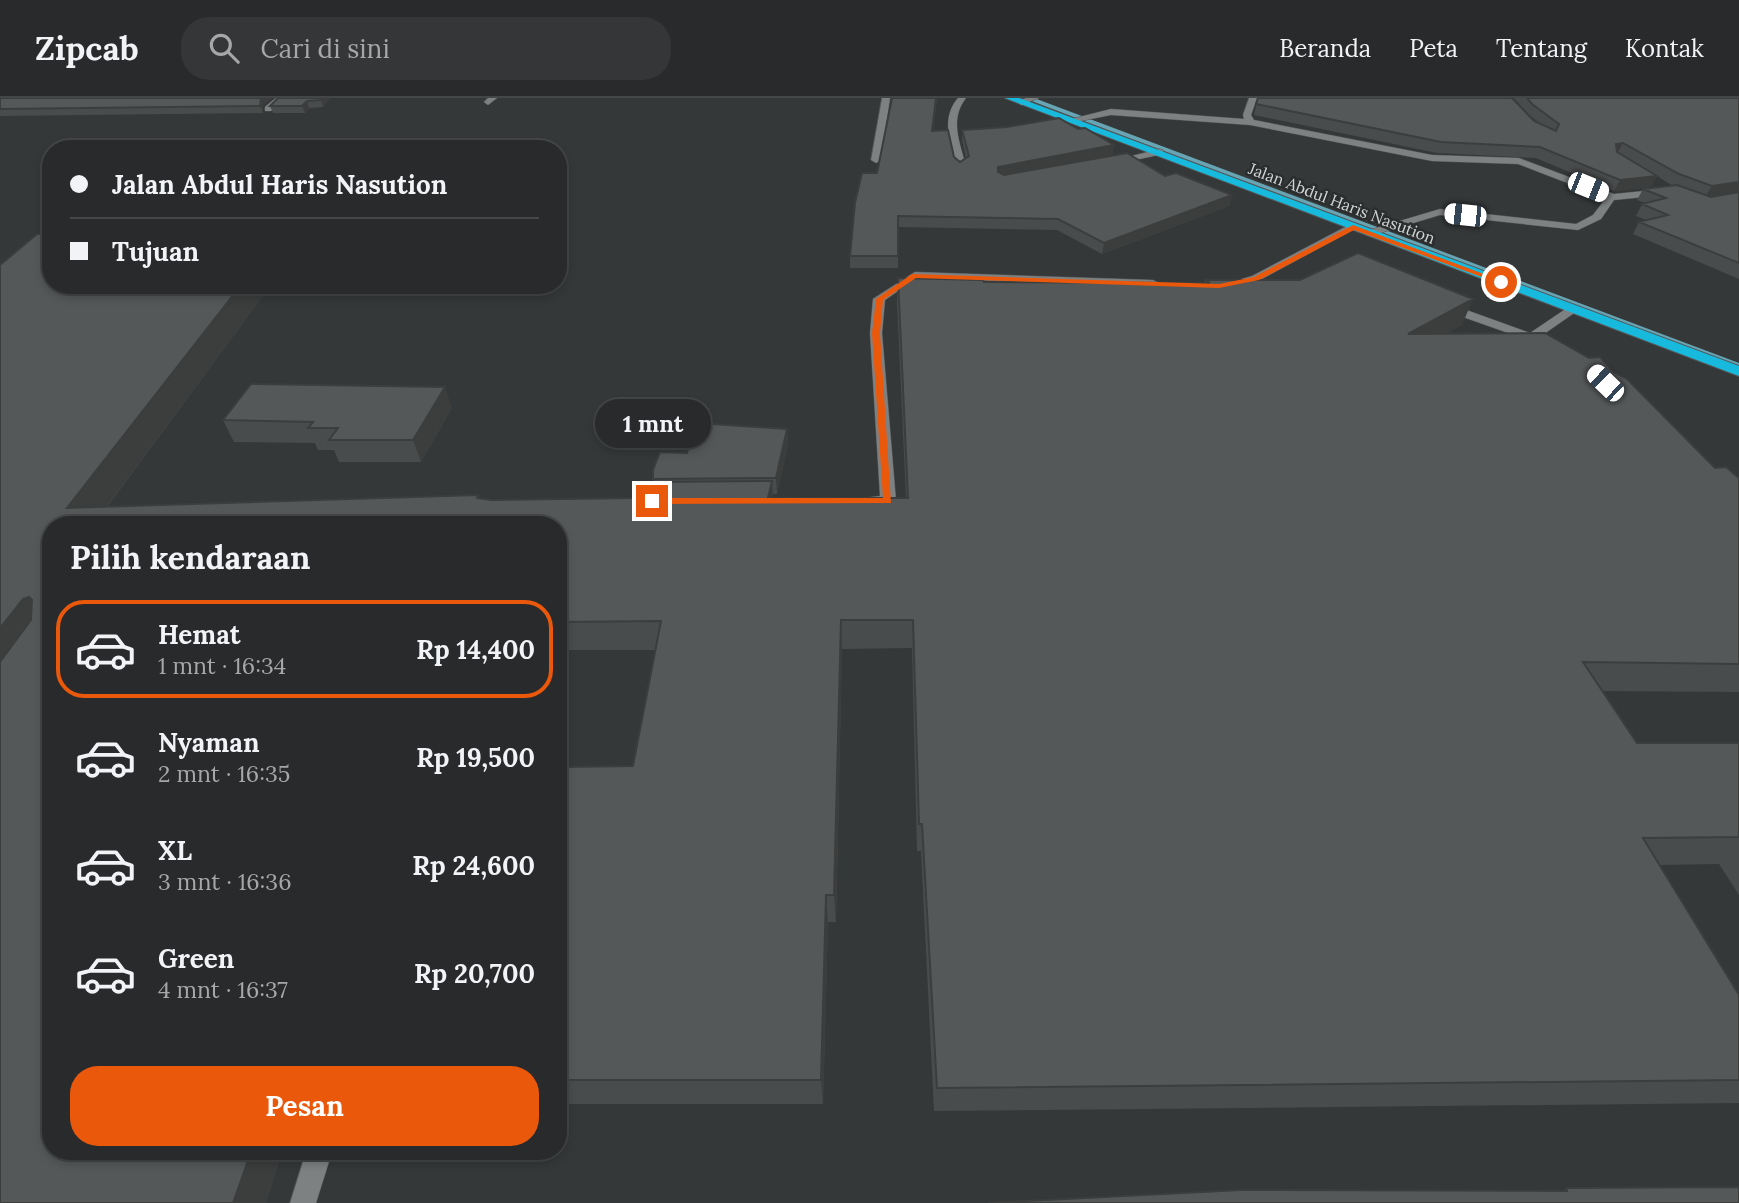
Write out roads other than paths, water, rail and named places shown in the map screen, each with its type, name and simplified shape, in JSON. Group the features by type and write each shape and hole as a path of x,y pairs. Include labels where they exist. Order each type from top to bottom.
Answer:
{"highway":[{"name":"Jalan Abdul Haris Nasution","path":"1016,100 1739,372"}],"street":[{"path":"268,109 281,98"},
{"path":"876,160 886,98"},
{"path":"961,167 951,116 953,107 962,98"},
{"path":"1016,100 1035,98"},
{"path":"1250,122 1247,115 1253,98"},
{"path":"1071,120 1111,112 1250,122 1432,158 1519,161 1613,197 1673,192 1654,183"},
{"path":"1106,163 1160,152"},
{"path":"1370,233 1440,212 1578,227 1597,217 1613,197"},
{"path":"1219,286 1256,278 1353,227"},
{"path":"847,502 888,501 876,333 879,299 915,275 1164,284"},
{"path":"1430,301 1550,344"},
{"path":"1532,337 1574,309"},
{"path":"303,1203 316,1160"}],"waterway":[{"path":"1031,99 1078,117"},
{"path":"1079,117 1378,230"},
{"path":"1380,230 1739,366"}]}
